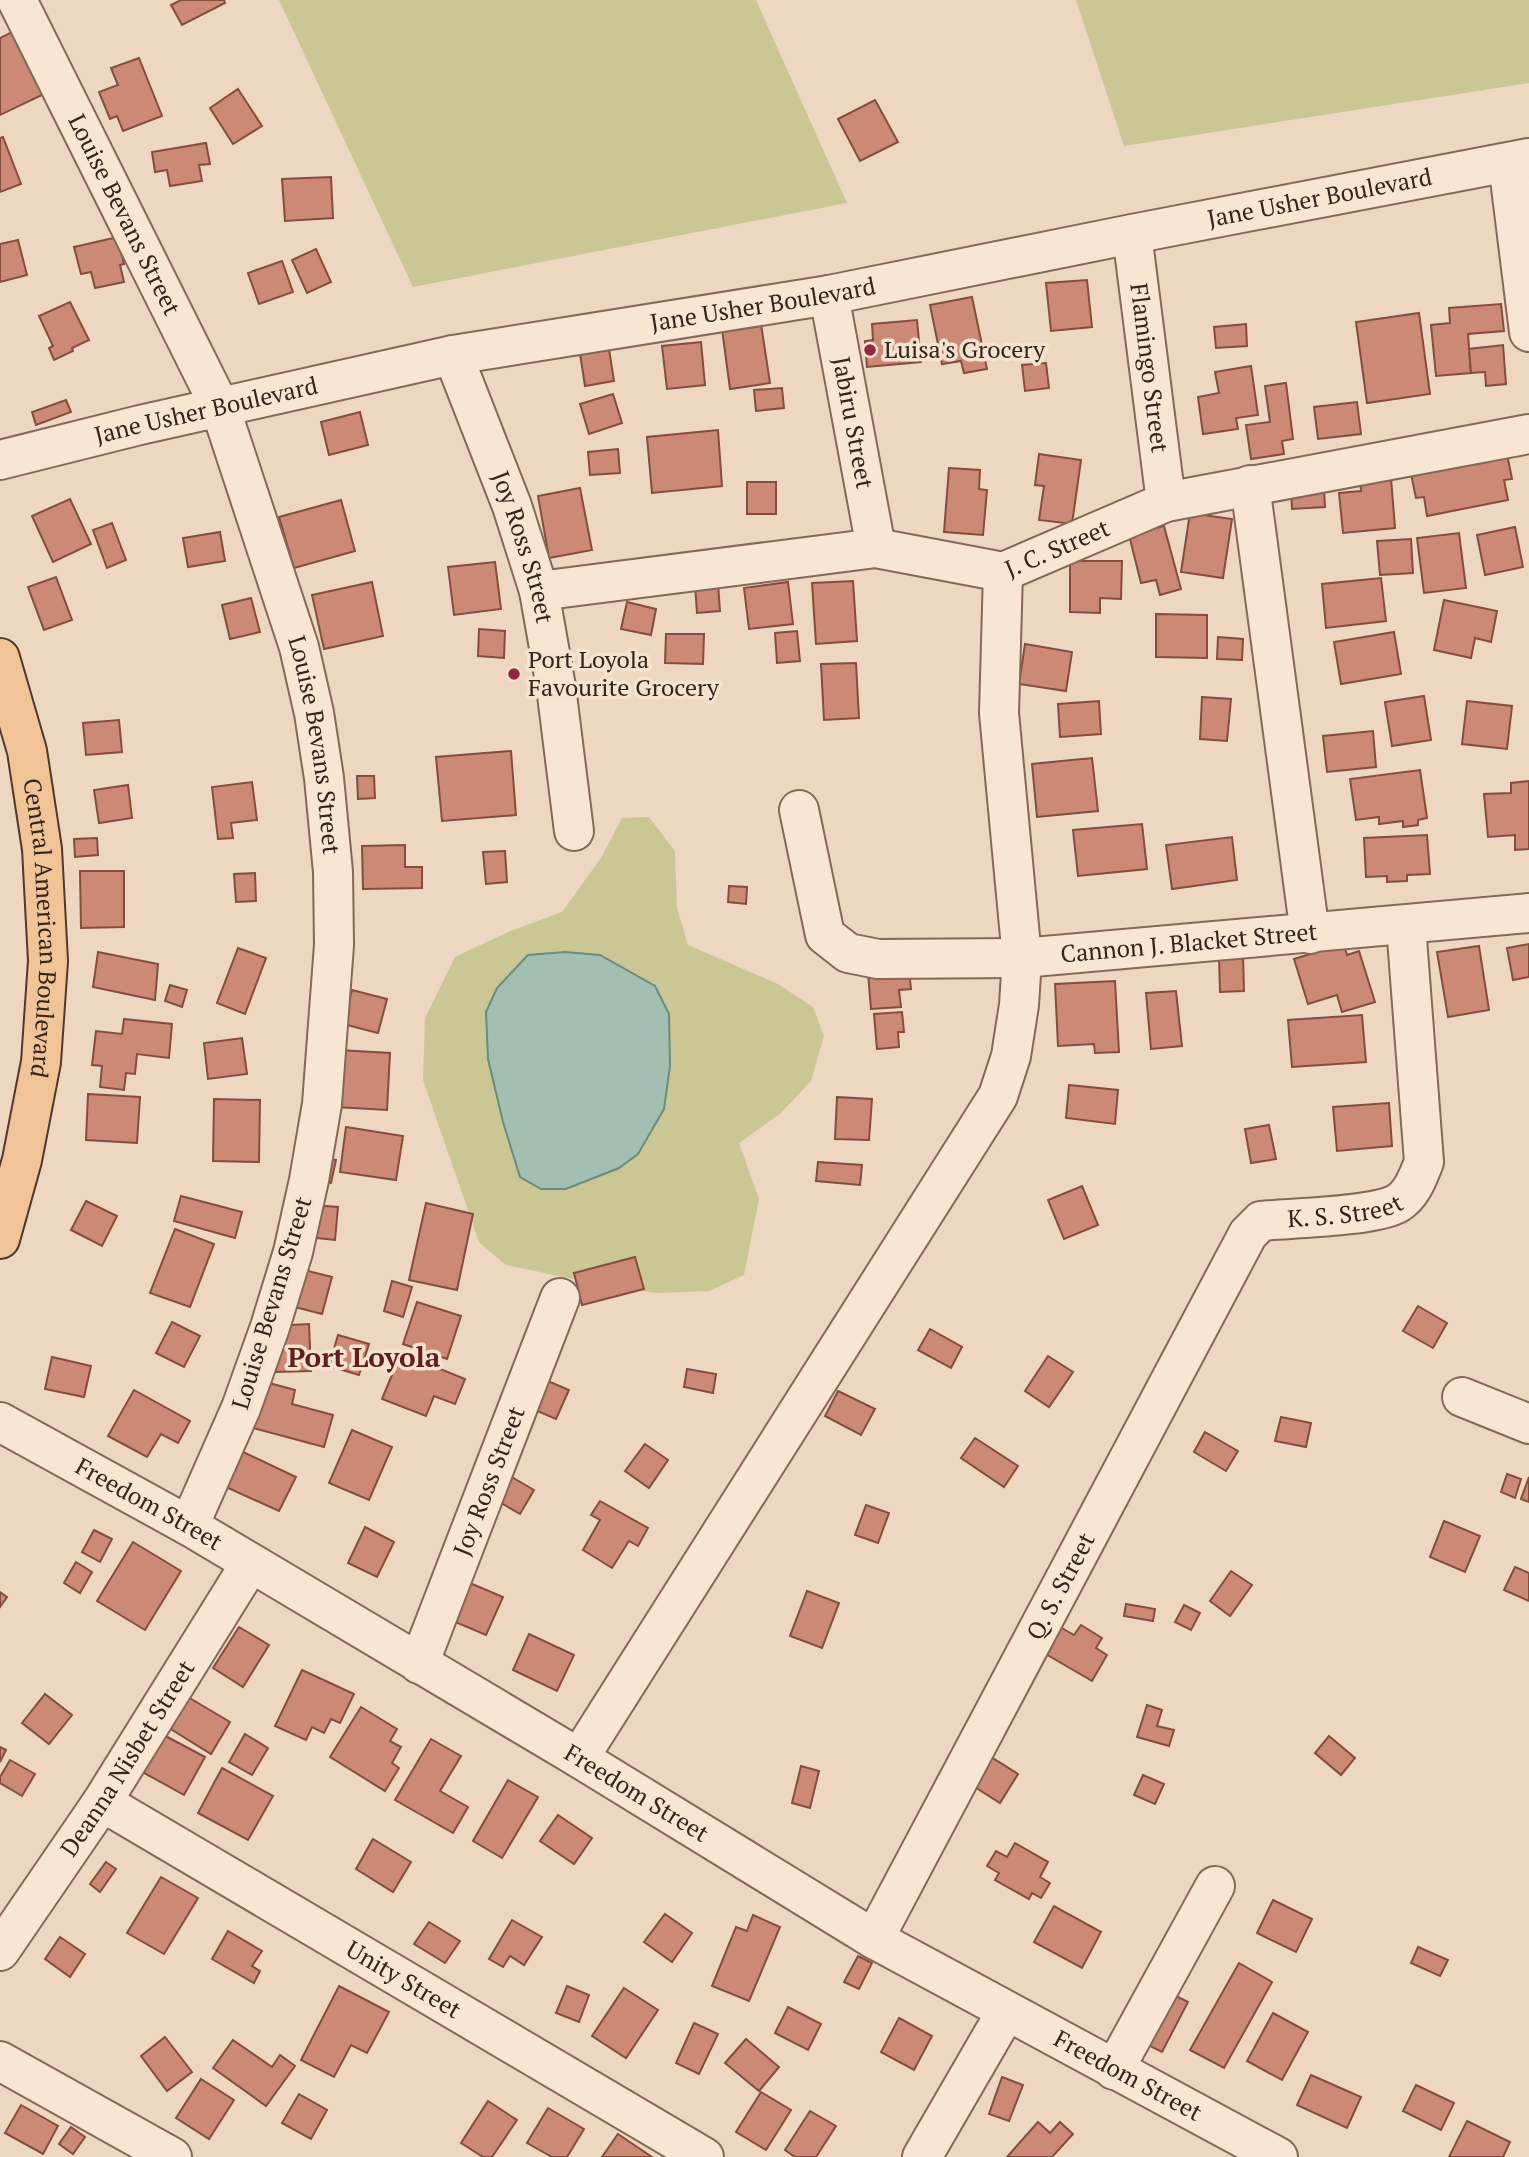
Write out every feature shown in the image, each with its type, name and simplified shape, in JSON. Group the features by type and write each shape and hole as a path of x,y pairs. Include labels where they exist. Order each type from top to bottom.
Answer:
{"main road":[{"name":"Central American Boulevard","path":"0,658 27,751 42,849 48,961 41,1062 22,1160 0,1239"}],"street":[{"name":"Louise Bevans Street","path":"17,0 220,407 299,647 314,713 324,778 333,872 334,945 322,1104 309,1180 293,1252 241,1408 189,1526"},
{"name":"Jane Usher Boulevard","path":"0,460 453,355 828,295 1518,160"},
{"path":"1518,160 1529,332"},
{"name":"Flamingo Street","path":"1132,234 1167,502"},
{"name":"Jabiru Street","path":"828,295 876,548"},
{"name":"Joy Ross Street","path":"453,355 512,506 539,591 556,687 574,831"},
{"name":"J. C. Street","path":"539,591 876,548 1003,572 1167,502 1529,434"},
{"path":"1250,485 1310,934"},
{"path":"579,1758 998,1096 1011,1056 1019,1006 1022,958 999,712 1003,572"},
{"name":"Cannon J. Blacket Street","path":"799,810 825,935 848,953 878,959 1022,958 1529,913"},
{"name":"K. S. Street","path":"1248,1234 1261,1221 1365,1212 1397,1203 1415,1186 1424,1162 1406,925"},
{"name":"Q. S. Street","path":"874,1939 1248,1234"},
{"name":"Joy Ross Street","path":"419,1664 560,1298"},
{"path":"1462,1398 1529,1424"},
{"name":"Freedom Street","path":"0,1422 189,1526 579,1758 874,1939 1278,2157"},
{"name":"Deanna Nisbet Street","path":"0,1951 102,1802 250,1564"},
{"name":"Unity Street","path":"102,1802 705,2157"},
{"path":"1114,2070 1215,1886"},
{"path":"922,2157 1006,2012"},
{"path":"0,2061 173,2157"}],"shaded area":[{"path":"279,0 756,0 847,203 413,287"},
{"path":"1076,0 1529,0 1529,83 1124,146"},
{"path":"649,817 675,851 677,908 688,945 778,984 813,1007 824,1036 811,1081 780,1114 739,1143 759,1199 744,1275 709,1291 657,1293 612,1287 506,1265 479,1242 423,1080 425,1018 455,957 508,932 562,912 601,858 622,818"},
{"path":"565,952 600,955 655,986 669,1014 670,1066 664,1109 638,1154 619,1168 566,1189 541,1189 520,1177 488,1059 486,1012 497,988 528,955"}],"building":[{"path":"181,0 224,0 225,3 182,25 171,5"},
{"path":"14,31 44,94 0,115 0,38"},
{"path":"139,58 162,116 123,131 117,116 110,119 99,92 118,85 111,68"},
{"path":"238,89 262,126 233,144 210,108"},
{"path":"875,100 898,142 860,161 838,119"},
{"path":"3,137 21,184 0,192 0,138"},
{"path":"206,143 210,164 199,165 202,181 170,186 167,170 155,172 152,152"},
{"path":"331,177 333,218 285,221 282,179"},
{"path":"118,237 124,264 120,265 124,282 95,288 91,272 81,274 74,247"},
{"path":"18,240 27,275 0,282 0,244"},
{"path":"316,249 331,282 307,293 292,260"},
{"path":"282,261 293,292 259,304 248,273"},
{"path":"1087,280 1092,327 1051,331 1046,283"},
{"path":"972,297 987,369 964,373 961,361 942,364 930,305"},
{"path":"70,302 89,340 54,360 49,348 53,346 39,316"},
{"path":"1501,304 1504,331 1468,334 1471,373 1436,376 1431,325 1450,323 1449,308"},
{"path":"1419,313 1430,394 1367,403 1356,322"},
{"path":"917,320 921,362 867,367 865,341 873,340 872,324"},
{"path":"761,324 770,383 730,389 722,329"},
{"path":"1246,324 1247,346 1216,348 1214,327"},
{"path":"701,342 705,385 667,389 662,346"},
{"path":"608,343 614,381 585,386 579,347"},
{"path":"1503,345 1506,384 1486,386 1485,372 1471,373 1469,349"},
{"path":"1046,363 1049,388 1025,391 1022,365"},
{"path":"1251,366 1258,415 1236,418 1238,429 1203,434 1198,397 1219,393 1215,372"},
{"path":"1286,383 1293,439 1282,441 1284,454 1251,459 1246,425 1270,422 1265,386"},
{"path":"782,388 784,408 756,411 754,390"},
{"path":"613,394 622,423 589,434 580,404"},
{"path":"66,400 71,412 36,425 32,412"},
{"path":"1357,402 1361,434 1318,439 1314,407"},
{"path":"360,412 368,445 329,455 321,422"},
{"path":"718,430 722,486 652,493 647,437"},
{"path":"618,449 620,473 590,475 588,452"},
{"path":"1039,454 1081,460 1072,524 1039,520 1044,486 1035,485"},
{"path":"1507,454 1512,479 1504,480 1508,500 1427,516 1424,497 1416,498 1411,474"},
{"path":"949,468 980,470 979,489 987,490 983,535 944,532"},
{"path":"1391,478 1395,528 1343,533 1339,493 1361,491 1360,480"},
{"path":"747,482 776,482 776,514 747,514"},
{"path":"580,488 592,550 549,558 538,496"},
{"path":"1324,489 1325,507 1292,509 1291,490"},
{"path":"70,499 91,544 53,562 32,516"},
{"path":"341,500 355,551 294,568 279,517"},
{"path":"1190,513 1232,519 1223,578 1181,572"},
{"path":"112,523 126,560 107,568 93,530"},
{"path":"1164,526 1181,589 1160,595 1156,580 1141,583 1129,535"},
{"path":"1515,527 1523,567 1485,575 1477,535"},
{"path":"220,532 225,561 188,567 183,538"},
{"path":"1459,533 1466,588 1424,593 1417,538"},
{"path":"1411,539 1413,573 1380,575 1377,541"},
{"path":"1070,561 1122,561 1121,599 1100,598 1100,613 1070,612"},
{"path":"495,562 501,609 454,615 448,567"},
{"path":"56,577 72,620 44,630 28,587"},
{"path":"1381,578 1386,621 1326,628 1322,584"},
{"path":"853,581 857,641 816,644 812,583"},
{"path":"372,582 383,636 324,649 312,595"},
{"path":"788,582 793,624 749,629 744,588"},
{"path":"718,584 720,611 697,613 695,585"},
{"path":"251,598 260,632 230,639 222,605"},
{"path":"1444,600 1497,611 1491,642 1475,638 1471,658 1434,650"},
{"path":"627,602 656,609 651,635 621,629"},
{"path":"1156,614 1207,615 1207,658 1156,657"},
{"path":"479,629 505,631 504,658 478,656"},
{"path":"797,631 800,661 777,663 775,633"},
{"path":"1394,632 1401,674 1341,684 1334,642"},
{"path":"666,634 704,634 703,664 665,663"},
{"path":"1218,637 1243,639 1242,660 1217,659"},
{"path":"1025,644 1072,652 1066,691 1019,684"},
{"path":"856,663 859,718 824,720 821,664"},
{"path":"1424,696 1431,740 1392,746 1385,702"},
{"path":"1202,697 1231,699 1227,741 1200,739"},
{"path":"1099,701 1101,734 1060,737 1058,704"},
{"path":"1467,701 1512,706 1507,749 1462,744"},
{"path":"119,720 122,752 86,755 83,723"},
{"path":"1373,731 1376,767 1327,772 1323,736"},
{"path":"511,751 516,815 442,821 436,757"},
{"path":"1092,758 1098,811 1037,817 1032,764"},
{"path":"1420,770 1427,818 1418,820 1418,825 1403,827 1403,821 1379,824 1379,817 1356,820 1350,779"},
{"path":"357,776 374,776 375,798 358,799"},
{"path":"1529,781 1529,849 1515,850 1515,835 1488,837 1484,794 1511,793 1511,783"},
{"path":"252,782 257,820 231,823 233,838 218,839 212,787"},
{"path":"128,785 132,818 99,823 94,790"},
{"path":"1142,824 1147,869 1078,876 1073,830"},
{"path":"1427,835 1430,874 1407,875 1407,881 1387,882 1387,876 1366,877 1364,838"},
{"path":"1232,837 1237,880 1172,889 1166,845"},
{"path":"97,838 98,855 75,857 74,839"},
{"path":"405,845 405,867 422,867 422,888 363,889 362,846"},
{"path":"505,851 507,882 486,884 483,852"},
{"path":"80,871 124,871 124,927 81,928"},
{"path":"255,873 256,901 236,902 234,874"},
{"path":"729,886 747,887 746,904 728,902"},
{"path":"1344,944 1347,955 1359,951 1375,1002 1342,1012 1337,995 1308,1004 1294,959"},
{"path":"1529,944 1529,977 1513,980 1507,948"},
{"path":"1479,946 1489,1010 1448,1017 1437,952"},
{"path":"238,948 266,958 245,1014 217,1003"},
{"path":"98,952 158,964 155,1000 93,987"},
{"path":"1243,955 1244,991 1220,992 1219,956"},
{"path":"909,970 911,989 899,990 901,1007 871,1009 868,973"},
{"path":"1115,981 1119,1052 1095,1053 1094,1044 1058,1046 1055,984"},
{"path":"170,985 187,990 182,1007 165,1001"},
{"path":"352,990 387,999 378,1033 343,1024"},
{"path":"1176,991 1182,1046 1151,1049 1146,993"},
{"path":"902,1012 904,1032 898,1032 899,1047 877,1049 874,1014"},
{"path":"1362,1015 1366,1062 1292,1067 1288,1020"},
{"path":"124,1019 172,1024 169,1058 137,1054 135,1074 126,1073 124,1090 100,1087 102,1066 92,1065 96,1031 122,1034"},
{"path":"242,1038 247,1074 208,1079 204,1043"},
{"path":"339,1050 390,1053 387,1110 336,1107"},
{"path":"1069,1085 1118,1090 1115,1124 1066,1118"},
{"path":"88,1094 140,1097 137,1143 86,1140"},
{"path":"837,1097 872,1099 869,1140 835,1139"},
{"path":"214,1099 260,1100 259,1162 213,1161"},
{"path":"1389,1103 1392,1146 1337,1151 1333,1107"},
{"path":"1269,1125 1276,1159 1251,1163 1245,1129"},
{"path":"346,1127 403,1136 396,1180 340,1172"},
{"path":"316,1155 336,1160 331,1183 311,1178"},
{"path":"818,1162 862,1165 860,1185 816,1181"},
{"path":"1082,1186 1098,1225 1064,1239 1048,1200"},
{"path":"181,1196 242,1212 235,1238 174,1221"},
{"path":"86,1201 117,1216 102,1246 71,1230"},
{"path":"426,1203 473,1214 457,1290 409,1280"},
{"path":"311,1205 338,1207 335,1240 308,1237"},
{"path":"175,1229 214,1244 190,1307 150,1293"},
{"path":"635,1257 644,1289 582,1305 574,1273"},
{"path":"296,1268 332,1277 322,1314 287,1305"},
{"path":"392,1281 412,1287 403,1317 384,1311"},
{"path":"417,1302 461,1316 447,1359 403,1344"},
{"path":"1418,1306 1447,1323 1433,1348 1403,1331"},
{"path":"172,1322 200,1336 184,1367 156,1353"},
{"path":"309,1324 311,1371 276,1372 275,1326"},
{"path":"930,1329 962,1347 951,1368 918,1350"},
{"path":"338,1335 369,1344 359,1375 329,1366"},
{"path":"401,1353 465,1379 455,1404 434,1396 426,1416 382,1399"},
{"path":"1048,1356 1073,1372 1049,1407 1025,1391"},
{"path":"52,1357 91,1366 84,1397 45,1389"},
{"path":"687,1369 716,1374 713,1393 684,1387"},
{"path":"536,1376 569,1390 556,1419 523,1405"},
{"path":"262,1381 295,1390 292,1404 333,1415 324,1447 249,1427"},
{"path":"134,1390 190,1421 178,1443 161,1434 147,1457 108,1436"},
{"path":"838,1391 875,1409 861,1435 825,1416"},
{"path":"1281,1417 1311,1423 1306,1447 1275,1441"},
{"path":"352,1430 392,1447 369,1500 329,1483"},
{"path":"1205,1432 1238,1451 1226,1471 1194,1452"},
{"path":"975,1438 1018,1466 1004,1487 961,1458"},
{"path":"645,1444 668,1460 649,1488 625,1471"},
{"path":"243,1452 296,1477 279,1511 226,1487"},
{"path":"1507,1474 1521,1479 1515,1498 1501,1492"},
{"path":"510,1476 534,1490 520,1514 496,1500"},
{"path":"1529,1477 1529,1502 1521,1499"},
{"path":"600,1501 648,1528 638,1546 629,1541 612,1568 583,1550 600,1520 591,1515"},
{"path":"866,1505 889,1513 878,1543 855,1535"},
{"path":"1444,1521 1480,1536 1465,1572 1430,1557"},
{"path":"365,1527 394,1542 377,1577 348,1563"},
{"path":"94,1530 112,1539 100,1562 82,1552"},
{"path":"133,1542 181,1571 145,1630 97,1601"},
{"path":"76,1562 92,1572 80,1593 64,1583"},
{"path":"1515,1567 1529,1573 1529,1601 1504,1590"},
{"path":"1231,1571 1252,1585 1230,1616 1210,1601"},
{"path":"458,1578 503,1597 486,1635 441,1616"},
{"path":"807,1591 839,1603 822,1648 790,1636"},
{"path":"0,1592 7,1597 0,1607"},
{"path":"1126,1604 1155,1609 1153,1621 1124,1616"},
{"path":"1184,1605 1200,1613 1191,1630 1175,1622"},
{"path":"1081,1625 1102,1638 1096,1648 1107,1655 1092,1681 1044,1653 1060,1627 1074,1635"},
{"path":"239,1627 269,1645 243,1687 213,1668"},
{"path":"529,1634 574,1655 557,1691 513,1670"},
{"path":"302,1670 354,1694 340,1723 331,1719 324,1733 312,1727 306,1740 275,1726"},
{"path":"45,1694 72,1715 49,1744 22,1723"},
{"path":"188,1697 230,1722 211,1754 169,1728"},
{"path":"1147,1705 1162,1710 1157,1726 1174,1730 1169,1746 1137,1737"},
{"path":"361,1707 397,1729 390,1741 401,1747 392,1763 399,1768 385,1791 330,1757"},
{"path":"158,1732 205,1757 184,1795 137,1769"},
{"path":"245,1734 268,1748 252,1775 229,1762"},
{"path":"1329,1736 1355,1758 1341,1775 1315,1753"},
{"path":"431,1739 461,1756 440,1791 468,1807 453,1833 395,1800"},
{"path":"0,1747 6,1750 0,1762"},
{"path":"988,1755 1018,1774 1000,1803 970,1784"},
{"path":"10,1760 35,1774 22,1796 0,1783 0,1777"},
{"path":"801,1766 819,1771 810,1808 792,1803"},
{"path":"222,1768 273,1796 248,1840 198,1813"},
{"path":"1143,1775 1164,1784 1155,1804 1134,1795"},
{"path":"508,1780 538,1797 502,1858 473,1841"},
{"path":"558,1815 592,1838 574,1864 540,1841"},
{"path":"373,1839 411,1862 393,1892 356,1869"},
{"path":"1015,1843 1048,1862 1040,1877 1050,1883 1041,1898 1032,1893 1029,1899 995,1880 999,1873 987,1866 996,1851 1007,1857"},
{"path":"106,1862 116,1869 100,1892 90,1884"},
{"path":"161,1877 198,1898 164,1954 127,1933"},
{"path":"1273,1900 1312,1919 1296,1952 1257,1933"},
{"path":"1054,1906 1101,1932 1082,1968 1034,1942"},
{"path":"665,1914 692,1933 672,1962 644,1942"},
{"path":"753,1915 780,1927 749,2001 712,1986 736,1927 747,1931"},
{"path":"512,1920 542,1937 524,1965 510,1956 503,1967 489,1959"},
{"path":"429,1922 460,1941 445,1963 414,1944"},
{"path":"228,1931 262,1951 252,1966 260,1971 254,1983 212,1959"},
{"path":"60,1937 85,1954 70,1977 45,1959"},
{"path":"1418,1947 1448,1960 1440,1976 1411,1963"},
{"path":"858,1956 872,1963 859,1989 844,1982"},
{"path":"1239,1963 1272,1982 1224,2068 1190,2050"},
{"path":"339,1986 389,2012 367,2053 351,2045 334,2077 301,2060"},
{"path":"567,1986 589,1995 579,2022 556,2013"},
{"path":"624,1988 658,2010 626,2058 592,2036"},
{"path":"1160,1988 1188,2002 1162,2052 1134,2038"},
{"path":"788,2007 821,2024 808,2050 775,2033"},
{"path":"1273,2013 1308,2032 1282,2080 1247,2061"},
{"path":"899,2018 932,2036 914,2070 881,2052"},
{"path":"694,2023 718,2034 699,2074 676,2063"},
{"path":"165,2037 192,2072 167,2091 141,2056"},
{"path":"746,2039 779,2067 759,2091 725,2063"},
{"path":"233,2040 272,2067 280,2055 295,2066 266,2106 213,2068"},
{"path":"1311,2075 1361,2097 1347,2128 1297,2105"},
{"path":"1002,2077 1023,2085 1009,2121 989,2114"},
{"path":"201,2079 234,2100 209,2139 176,2118"},
{"path":"1416,2085 1454,2103 1441,2130 1403,2111"},
{"path":"761,2092 791,2110 766,2150 736,2132"},
{"path":"299,2094 327,2110 311,2139 282,2123"},
{"path":"488,2101 517,2120 492,2157 483,2157 461,2143"},
{"path":"21,2105 58,2126 43,2154 5,2133"},
{"path":"548,2108 584,2129 567,2157 552,2157 527,2143"},
{"path":"810,2111 836,2126 816,2157 795,2157 785,2150"},
{"path":"1467,2121 1510,2142 1503,2157 1449,2157"},
{"path":"1038,2122 1050,2133 1060,2122 1073,2134 1052,2157 1007,2157"},
{"path":"71,2127 85,2137 73,2154 59,2144"},
{"path":"618,2134 652,2157 602,2157"}],"place":[{"name":"Luisa's Grocery","path":"870,350"},
{"name":"Port Loyola Favourite Grocery","path":"514,674"}],"district":[{"name":"Port Loyola","path":"364,1357"}]}
